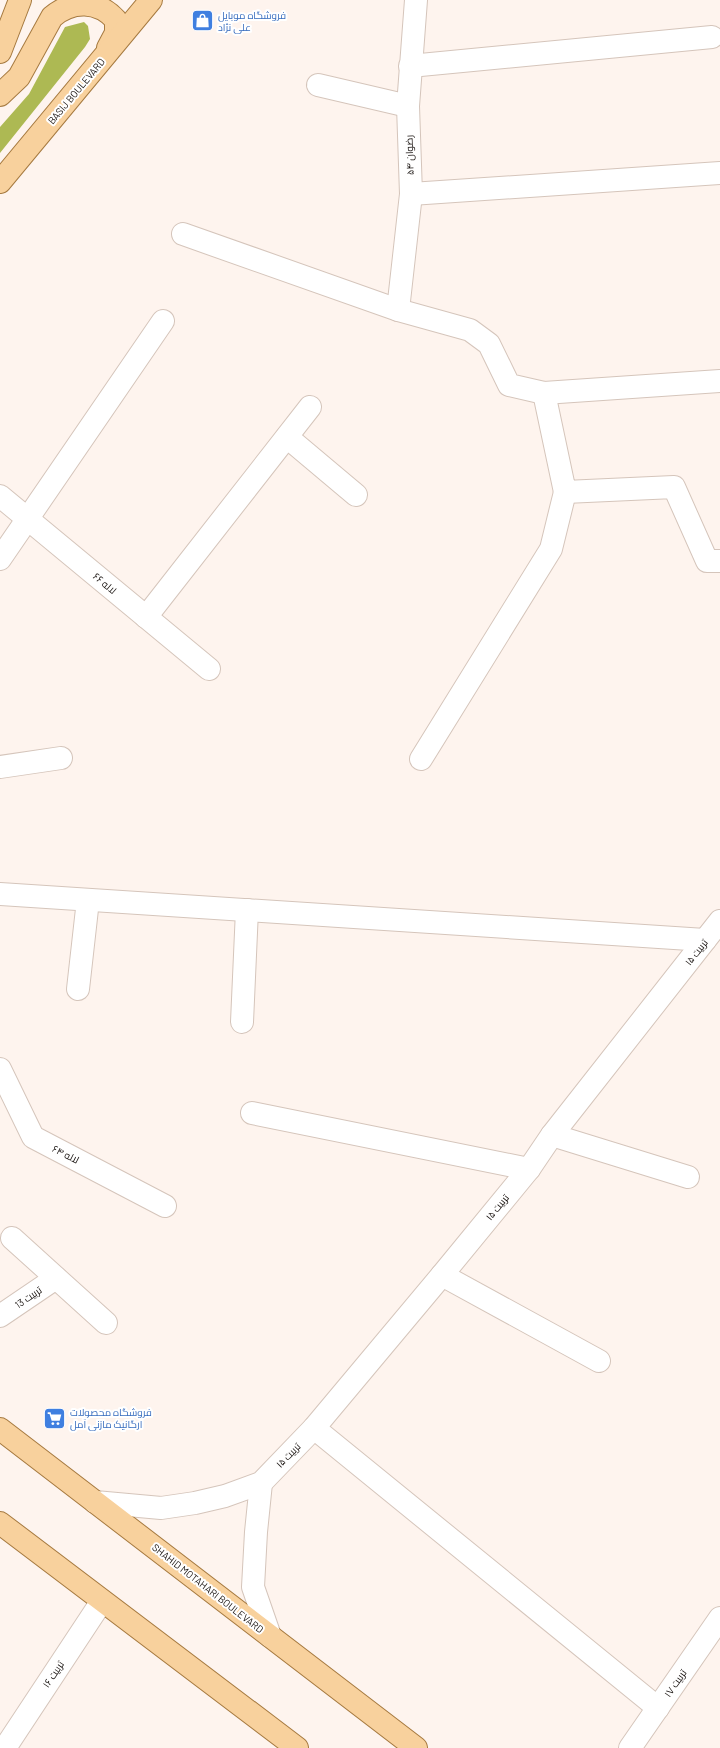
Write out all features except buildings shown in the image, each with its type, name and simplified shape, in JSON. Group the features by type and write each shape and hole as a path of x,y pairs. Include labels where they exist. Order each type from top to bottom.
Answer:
{"main road":[{"path":"0,52 20,0"},
{"name":"BASIJ BOULEVARD","path":"0,182 151,0"},
{"path":"0,95 19,78 52,17 61,9 88,3 98,6 110,13 116,20 116,33 103,58"},
{"name":"SHAHID MOTAHARI BOULEVARD","path":"0,1429 416,1748"},
{"path":"0,1523 286,1745"}],"street":[{"name":"رضوان ۵۴","path":"398,310 411,194 408,106 416,0"},
{"path":"410,66 712,37"},
{"path":"318,85 408,106"},
{"path":"411,194 720,173"},
{"path":"183,234 398,310 470,330 489,344 509,385 544,393 720,381"},
{"path":"0,559 163,321"},
{"path":"421,759 551,548 565,492 544,393"},
{"path":"146,617 310,407"},
{"path":"286,437 356,495"},
{"path":"565,492 674,487 707,561 720,561"},
{"name":"لاله ۶۶","path":"0,496 209,669"},
{"path":"0,767 61,758"},
{"path":"0,894 705,940"},
{"path":"78,989 88,900"},
{"path":"242,1022 247,910"},
{"name":"تربیت ۱۵","path":"95,1502 160,1508 196,1504 225,1496 261,1483 314,1428 442,1275 528,1168 552,1135 720,921"},
{"name":"لاله ۶۴","path":"0,1069 33,1137 165,1206"},
{"path":"252,1113 528,1168"},
{"path":"552,1135 688,1177"},
{"path":"12,1238 106,1323"},
{"path":"442,1275 599,1361"},
{"name":"تربیت 13","path":"0,1316 56,1278"},
{"path":"314,1428 658,1708"},
{"path":"261,1483 253,1586 270,1636"},
{"name":"تربیت ۱۶","path":"5,1748 102,1601"},
{"name":"تربیت ۱۷","path":"633,1747 720,1618"}],"green space":[{"path":"84,22 88,26 90,39 85,47 0,153 0,127 29,94 65,27"}],"place":[{"name":"فروشگاه موبایل علی نژاد","path":"202,21"},
{"name":"فروشگاه محصولات ارگانیک مازنی آمل","path":"55,1418"}]}
